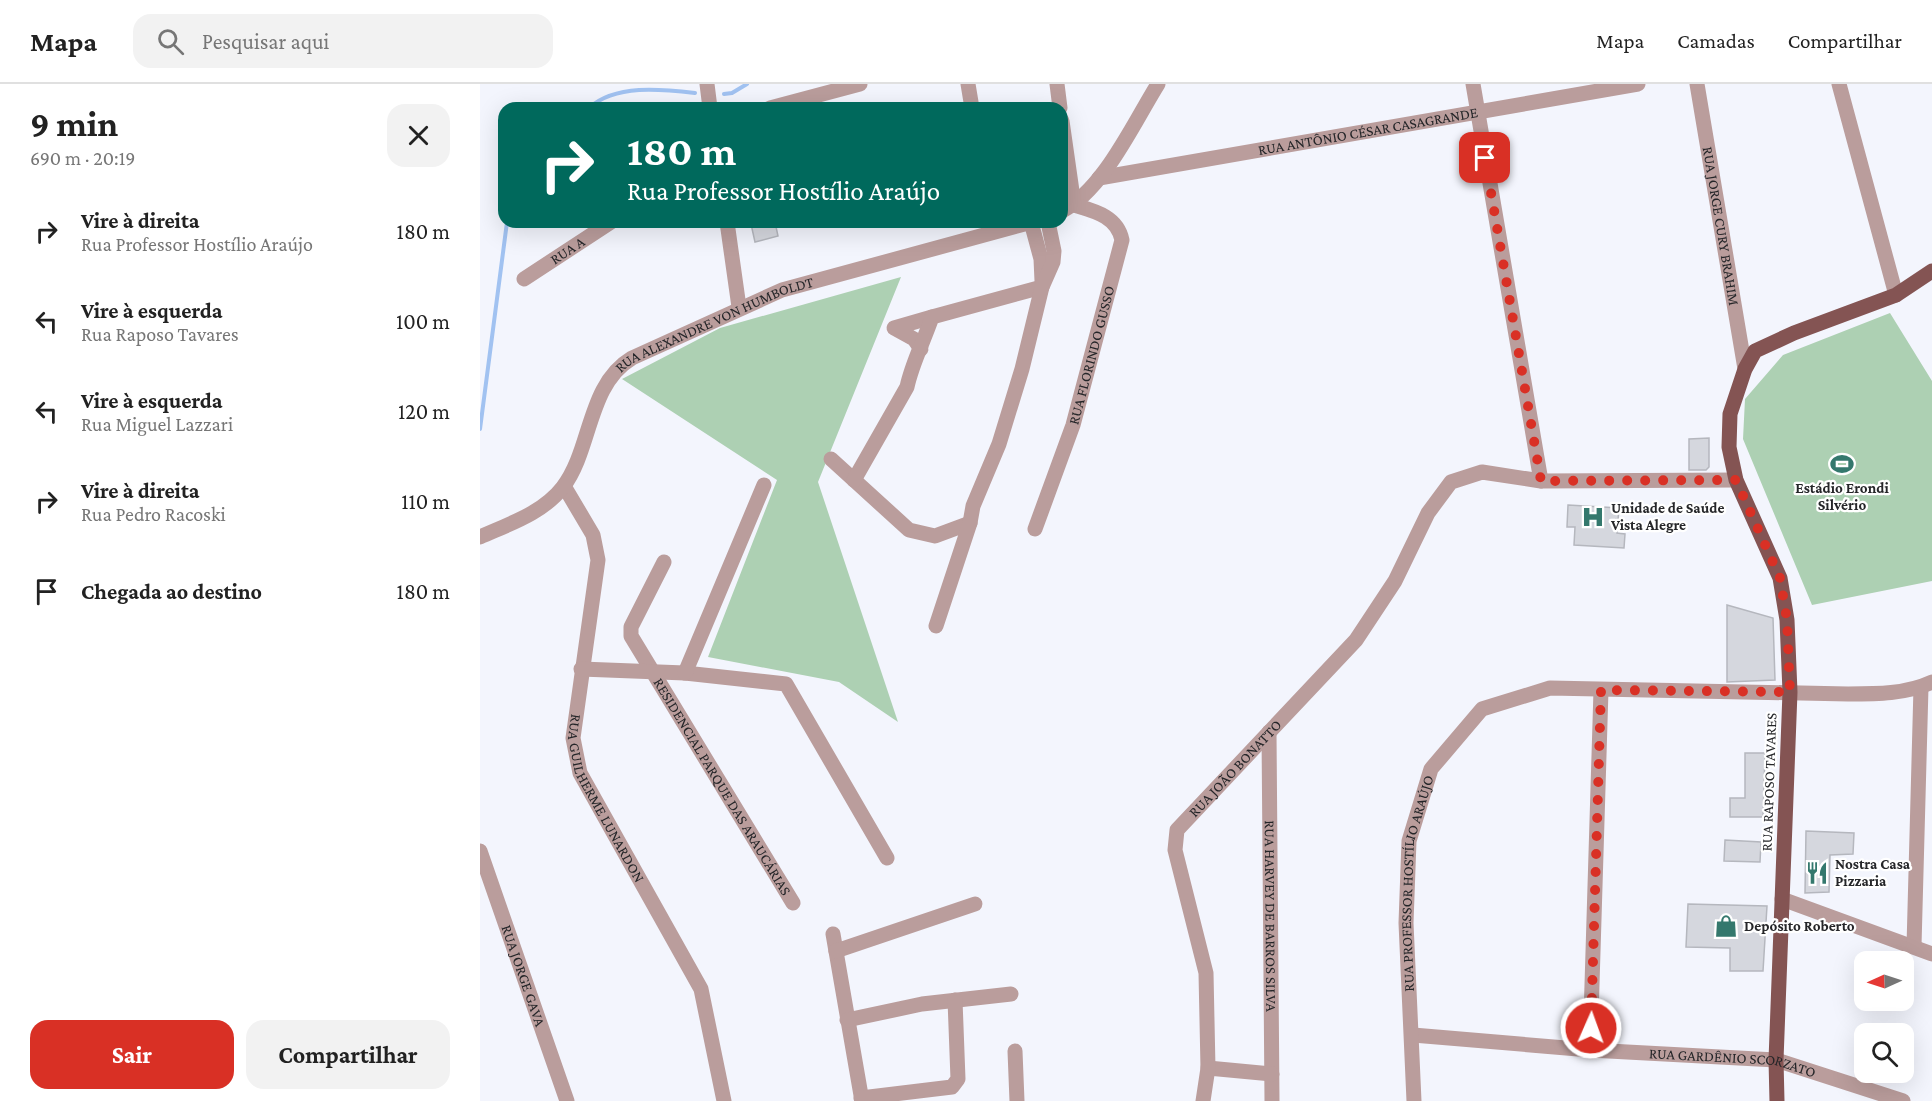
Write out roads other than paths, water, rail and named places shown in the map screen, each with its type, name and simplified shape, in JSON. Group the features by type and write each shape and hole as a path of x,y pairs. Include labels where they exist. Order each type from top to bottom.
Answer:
{"main road":[{"name":"RUA RAPOSO TAVARES","path":"1777,1101 1776,1059 1790,692 1787,620 1780,578 1736,480 1729,447 1730,414 1745,369 1755,351 1794,333 1896,295 1932,271"}],"street":[{"path":"707,84 709,102"},
{"path":"792,102 860,84"},
{"path":"968,84 971,102"},
{"path":"1057,84 1059,102"},
{"path":"1068,208 1099,178 1158,84"},
{"path":"1473,84 1541,481 1736,480"},
{"name":"RUA ANTÔNIO CÉSAR CASAGRANDE","path":"1099,178 1638,84"},
{"name":"RUA JORGE CURY BRAHIM","path":"1697,84 1745,369"},
{"path":"1839,84 1896,295"},
{"name":"RUA FLORINDO GUSSO","path":"1035,530 1073,425 1122,245 1121,235 1114,223 1095,211 1068,208"},
{"name":"RUA A","path":"524,279 602,228"},
{"path":"728,228 739,307"},
{"name":"RUA ALEXANDRE VON HUMBOLDT","path":"480,537 540,508 564,486 604,390 615,372 632,358 739,307 804,283 991,228"},
{"path":"1033,228 1041,259 1042,287"},
{"path":"936,626 970,524 973,506 999,444 1022,369 1042,287 1054,257 1049,228"},
{"path":"921,349 908,334 894,328 1042,287"},
{"path":"855,480 907,387 911,368 921,349 932,317"},
{"path":"831,459 909,530 935,536 970,524"},
{"name":"RUA JOÃO BONATTO","path":"1203,1101 1208,1068 1206,973 1175,850 1177,830 1356,640 1395,581 1428,513 1451,482 1482,472 1541,481"},
{"path":"685,673 764,485"},
{"name":"RUA GUILHERME LUNARDON","path":"564,486 593,535 598,560 573,738 580,773 701,990 724,1101"},
{"name":"RESIDENCIAL PARQUE DAS ARAUCÁRIAS","path":"664,562 631,632 651,672 794,903"},
{"name":"RESIDENCIAL PARQUE DAS ARAUCÁRIAS","path":"581,669 685,673 786,684 887,858"},
{"path":"1914,946 1927,684"},
{"name":"RUA PROFESSOR HOSTÍLIO ARAÚJO","path":"1414,1101 1413,1035 1406,923 1409,841 1431,769 1482,709 1550,688 1887,693 1927,684"},
{"path":"1590,1050 1601,690"},
{"name":"RUA HARVEY DE BARROS SILVA","path":"1269,732 1272,1101"},
{"name":"RUA JORGE GAVA","path":"480,851 567,1101"},
{"path":"1782,899 1932,954"},
{"path":"836,951 975,903"},
{"path":"833,934 861,1099 952,1087 958,1079 955,1000"},
{"path":"847,1020 955,1000 1011,994"},
{"name":"RUA GARDÊNIO SCORZATO","path":"1413,1035 1590,1050 1776,1059 1903,1101"},
{"path":"1015,1051 1017,1101"},
{"path":"1208,1068 1272,1074"}],"waterway":[{"path":"724,94 732,93 747,84"},
{"path":"597,102 612,95 639,90 695,93"},
{"path":"480,429 506,228"}],"place":[{"name":"Estádio Erondi Silvério","path":"1842,464"},
{"name":"Unidade de Saúde Vista Alegre","path":"1593,517"},
{"name":"Nostra Casa Pizzaria","path":"1817,873"},
{"name":"Depósito Roberto","path":"1726,926"}]}
